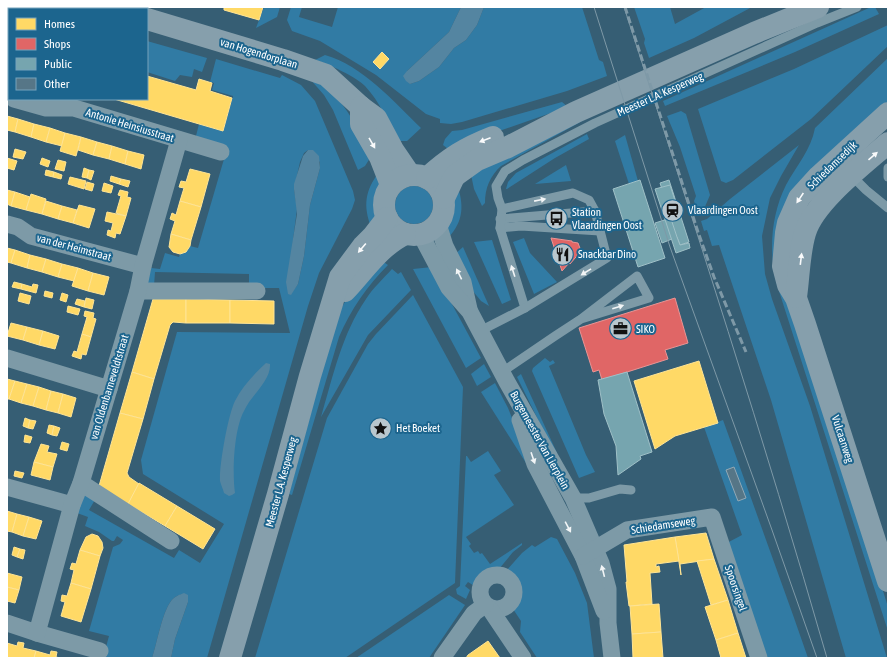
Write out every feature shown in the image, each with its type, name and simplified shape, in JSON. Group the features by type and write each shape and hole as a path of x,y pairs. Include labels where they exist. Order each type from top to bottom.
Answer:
{"main road":[{"name":"Meester L.A. Kesperweg","path":"754,33 790,7"},
{"name":"Meester L.A. Kesperweg","path":"444,198 456,175 477,160 576,112 754,33 818,7"},
{"name":"van Hogendorplaan","path":"148,19 283,60 326,75 361,107 361,124 380,157 410,179"},
{"name":"Meester L.A. Kesperweg","path":"410,179 444,163 469,146 504,133 576,112"},
{"name":"Schiedamsedijk","path":"796,298 802,244 806,231 818,210 832,193 844,168 888,113"},
{"name":"Schiedamsedijk","path":"844,168 888,143"},
{"path":"387,218 384,207 386,196 410,179 438,186 444,198 444,211 421,231"},
{"name":"Meester L.A. Kesperweg","path":"230,658 278,494 310,376 340,277 363,246 387,218"},
{"name":"Burgemeester Van Lierplein","path":"387,218 395,228 421,231"},
{"name":"Meester L.A. Kesperweg","path":"332,305 381,251 397,238 421,231"},
{"name":"Vulcaanweg","path":"796,298 865,505 888,580"}],"street":[{"name":"Antonie Heinsiusstraat","path":"18,100 46,108 74,108 221,152"},
{"name":"van Oldenbarneveldtstraat","path":"37,633 72,505 81,483 138,291 143,266 179,140"},
{"name":"van der Heimstraat","path":"7,224 18,227 31,236 143,266"},
{"name":"Burgemeester Van Lierplein","path":"421,231 449,288 470,312 573,498 589,552"},
{"path":"138,291 257,291"},
{"path":"7,358 109,389"},
{"name":"Burgemeester Van Lierplein","path":"505,377 535,464 554,499 589,552"},
{"path":"81,483 171,540"},
{"path":"7,487 72,505"},
{"name":"Burgemeester Van Lierplein","path":"554,499 573,498"},
{"name":"Schiedamseweg","path":"589,552 627,530 712,517"},
{"name":"Spoorsingel","path":"712,517 759,658"},
{"path":"589,552 608,623 612,658"},
{"path":"442,658 474,613 488,607 523,658"},
{"path":"7,623 100,651"}],"lane":[{"name":"Meester L.A. Kesperweg","path":"502,209 496,186 505,171 523,160 595,123 817,23 857,7"},
{"path":"844,168 866,190 888,208"},
{"path":"888,168 888,177"},
{"path":"480,331 525,308 607,258 596,210 589,200 573,194 502,209 500,224 525,308"},
{"path":"500,224 596,210"},
{"path":"500,224 600,231"},
{"path":"505,377 555,336 581,319 637,276 649,298 581,319"},
{"name":"Burgemeester Van Lierplein","path":"573,498 589,498 620,488 631,490"}],"shaded area":[{"path":"264,7 280,7 277,17 256,28"},
{"path":"291,7 302,7 299,17 332,27 338,7 461,7 449,32 407,71 410,84 419,81 439,67 454,48 466,40 477,25 484,7 582,7 599,60 603,62 607,76 567,91 462,122 451,124 440,123 440,119 426,114 376,75 320,41 292,31 287,20"},
{"path":"461,7 484,7 477,25 466,40 454,48 439,67 419,81 410,84 403,76 449,32"},
{"path":"634,7 670,7 675,24 706,7 752,7 694,38 649,58 644,43 645,39"},
{"path":"871,7 875,7 879,14 795,52 665,106 663,101"},
{"path":"888,25 888,46 811,119 733,180 726,183 721,181 698,109 794,69"},
{"path":"148,41 207,58 202,72 194,69 192,77 180,75 175,81 148,72"},
{"path":"325,55 339,60 365,76 389,96 421,128 407,141 396,141 383,112 365,86 342,71 315,60"},
{"path":"888,58 888,107 785,221 854,497 888,607 888,631 778,288 774,270 772,243 778,204 786,185 807,151 815,128"},
{"path":"216,59 280,78 282,75 301,85 315,101 353,191 355,200 352,209 319,273 308,306 207,658 171,658 175,639 188,602 184,594 174,598 168,606 162,620 152,658 103,658 109,636 89,631 113,547 120,544 123,540 117,536 114,541 112,541 99,532 85,526 88,517 77,513 86,492 96,498 89,510 174,558 179,550 200,563 224,524 143,474 141,460 177,332 290,333 279,288 249,288 249,274 155,272 154,286 147,283 151,268 160,269 165,253 179,257 180,254 190,246 198,248 224,159 195,140 199,124 223,131 233,96 212,90 214,83 210,82","holes":["308,150 320,162 320,168 310,205 304,256 298,284 290,295 293,240 297,209 294,189 300,162 304,153"]},
{"path":"310,79 321,84 331,92 354,122 372,155 365,166 358,170 333,110 324,95"},
{"path":"562,102 568,107 502,130 479,136 448,149 443,145 445,139 452,131 462,130"},
{"path":"681,111 686,114 710,195 704,209 698,212 694,201 696,196 680,147 667,116"},
{"path":"584,120 501,166 489,183 485,203 482,206 474,189 470,170"},
{"path":"587,134 589,139 555,158 506,189 508,182 516,173"},
{"path":"625,135 638,181 629,184 615,141"},
{"path":"799,145 770,198 762,236 765,274 772,299 810,406 887,658 846,658 771,400 719,245 712,246 707,230 704,231 701,221 707,219"},
{"path":"308,150 313,150 319,156 320,168 310,205 304,256 298,284 291,295 288,294 286,282 297,214 294,184 303,156"},
{"path":"566,165 571,181 535,184"},
{"path":"379,172 381,189 377,204 378,214 371,227 366,205 367,198 374,179"},
{"path":"457,184 461,199 460,219 448,238 446,222 450,213 451,196"},
{"path":"410,186 418,186 428,191 432,198 432,212 428,219 418,224 410,224 400,219 398,216 395,209 395,201 400,191 403,189"},
{"path":"524,238 530,253 557,282 534,294 513,242"},
{"path":"492,240 511,300 502,304 474,242"},
{"path":"463,247 489,306 481,301 472,290 455,254"},
{"path":"382,261 388,265 360,298 339,337 292,495 289,494 335,323 340,310 348,297"},
{"path":"432,267 481,358 466,368 413,269"},
{"path":"392,269 398,274 401,272 411,290 368,335 321,417 334,371 344,341 351,326 369,295"},
{"path":"413,295 463,387 455,583 345,658 255,658 327,418 368,344"},
{"path":"545,358 550,362 553,360 555,363 549,366 586,455 595,472 579,478 532,371 533,368"},
{"path":"266,363 270,364 267,376 247,405 238,428 235,451 235,493 229,496 224,493 220,481 220,474 222,453 232,408 241,391"},
{"path":"484,364 491,377 477,386 471,374"},
{"path":"521,374 557,453 555,454 517,377"},
{"path":"495,383 508,408 532,468 526,463 481,392"},
{"path":"723,420 808,658 764,658 725,544 742,535 704,427"},
{"path":"488,451 501,471 494,475 514,505 466,537 471,544 469,546 474,553 478,551 480,554 482,553 490,564 522,543 522,545 513,552 499,569 484,575 476,587 468,582 465,586 470,590 466,599 457,594 456,589 460,586 466,456 471,462"},
{"path":"551,537 557,539 575,573 587,603 594,658 537,658 520,632 521,621 513,609 519,598 520,588 512,575 506,571 522,553 532,545 535,547"},
{"path":"184,593 188,595 188,602 175,639 171,658 152,658 162,620 168,606 174,598"},
{"path":"449,595 465,605 429,658 356,658"}],"building: Homes":[{"path":"224,7 263,7 259,20 224,10"},
{"path":"382,52 389,59 380,69 373,62"},
{"path":"148,76 196,90 199,79 212,83 210,91 232,98 223,131 117,100 148,100"},
{"path":"7,116 18,119 15,132 7,130"},
{"path":"18,119 34,124 31,137 15,132"},
{"path":"34,124 50,128 46,142 31,137"},
{"path":"50,128 65,133 62,146 46,142"},
{"path":"65,133 81,137 76,156 60,151"},
{"path":"81,137 97,142 93,155 78,150"},
{"path":"97,142 112,146 109,159 93,155"},
{"path":"112,146 128,151 125,164 109,159"},
{"path":"15,149 26,152 23,159 13,157"},
{"path":"128,151 144,155 141,169 125,164"},
{"path":"7,158 17,161 14,170 7,168"},
{"path":"42,158 50,161 48,167 40,164"},
{"path":"58,160 66,162 64,171 55,169"},
{"path":"84,168 89,170 87,178 82,177"},
{"path":"190,169 210,174 201,207 180,201 184,188 179,187 181,181 186,182"},
{"path":"46,170 54,172 53,177 45,175"},
{"path":"89,170 94,171 91,180 87,178"},
{"path":"54,172 62,175 61,179 53,177"},
{"path":"111,176 121,179 119,184 110,181"},
{"path":"70,177 86,181 84,189 68,184"},
{"path":"121,179 130,181 128,187 119,184"},
{"path":"87,182 94,184 92,191 85,189"},
{"path":"104,183 113,186 111,193 102,191"},
{"path":"7,190 15,192 11,206 7,204"},
{"path":"120,190 128,192 127,197 131,198 126,216 116,213 121,196 118,195"},
{"path":"15,192 30,197 26,210 11,206"},
{"path":"31,194 46,199 42,214 26,210"},
{"path":"46,201 62,206 58,219 42,214"},
{"path":"180,201 201,207 191,240 171,234 175,221 170,219 172,213 176,215"},
{"path":"79,205 95,209 89,228 73,223"},
{"path":"62,206 77,210 73,223 58,219"},
{"path":"107,212 126,216 120,234 116,233 115,238 107,235 108,230 111,231 113,223 105,221"},
{"path":"171,234 191,240 190,246 186,252 180,254 173,252 169,247"},
{"path":"7,248 15,250 11,263 7,262"},
{"path":"15,250 30,255 27,268 11,263"},
{"path":"30,255 46,259 42,272 27,268"},
{"path":"46,259 62,264 58,277 42,272"},
{"path":"62,264 78,268 74,281 58,277"},
{"path":"78,268 93,273 88,291 72,286"},
{"path":"93,273 109,277 104,295 88,291"},
{"path":"14,282 22,284 21,289 12,287"},
{"path":"22,284 32,287 33,284 38,285 36,293 21,289"},
{"path":"45,291 53,293 52,298 44,296"},
{"path":"20,293 31,296 29,304 18,301"},
{"path":"62,293 68,295 66,302 60,300"},
{"path":"86,298 94,300 92,309 84,307"},
{"path":"77,299 85,301 84,307 75,304"},
{"path":"153,299 186,299 186,323 173,322 170,325 154,379 132,372"},
{"path":"186,299 230,300 230,323 186,323"},
{"path":"230,300 274,301 274,324 230,323"},
{"path":"68,306 80,309 78,315 67,312"},
{"path":"85,311 94,313 93,318 96,319 91,337 82,334 87,317 84,316"},
{"path":"11,323 27,327 23,340 7,336"},
{"path":"27,327 43,331 39,345 23,340"},
{"path":"43,331 59,336 55,349 39,345"},
{"path":"82,334 91,337 86,355 82,354 81,359 72,356 74,351 77,352"},
{"path":"699,361 718,423 675,436 655,449 634,381"},
{"path":"132,372 154,379 143,419 120,413"},
{"path":"7,379 15,381 9,399 7,399"},
{"path":"15,381 27,384 21,403 9,399"},
{"path":"27,384 39,387 33,406 21,403"},
{"path":"39,387 51,391 46,410 33,406"},
{"path":"51,391 63,394 58,413 46,410"},
{"path":"63,394 76,398 71,417 58,413"},
{"path":"120,413 143,419 127,473 129,477 139,484 128,504 99,486"},
{"path":"25,418 30,420 28,428 23,426"},
{"path":"30,420 36,421 33,429 28,428"},
{"path":"49,425 54,426 52,435 47,433"},
{"path":"54,426 60,428 57,436 52,435"},
{"path":"25,435 32,437 30,443 24,442"},
{"path":"62,442 69,444 67,451 60,449"},
{"path":"41,444 49,446 47,452 57,454 53,467 34,462"},
{"path":"34,462 53,467 50,480 31,475"},
{"path":"15,471 24,473 22,478 14,476"},
{"path":"139,483 177,506 165,526 128,504"},
{"path":"177,506 215,529 203,549 165,526"},
{"path":"7,511 17,514 12,532 7,531"},
{"path":"17,514 29,517 23,536 12,532"},
{"path":"29,517 42,521 36,539 23,536"},
{"path":"706,533 714,559 680,564 681,575 675,537"},
{"path":"92,534 98,536 102,542 103,548 100,556 80,550 86,537"},
{"path":"675,537 679,561 656,564 656,567 659,566 660,572 650,573 652,604 629,606 624,545"},
{"path":"14,547 20,549 17,557 12,555"},
{"path":"20,549 25,550 23,559 17,557"},
{"path":"80,550 100,556 91,589 71,583 74,570 70,569 72,563 76,564"},
{"path":"714,559 728,600 711,605 697,561"},
{"path":"7,573 22,577 19,590 7,587"},
{"path":"71,583 91,589 81,622 61,616 65,602 61,601 62,595 67,596"},
{"path":"7,587 19,590 15,603 7,601"},
{"path":"728,600 738,633 716,640 705,607"},
{"path":"659,604 661,632 632,634 630,606"},
{"path":"661,632 663,658 633,658 632,634"},
{"path":"738,633 746,658 721,658 716,640"},
{"path":"488,641 500,658 466,658 468,655"},
{"path":"18,642 24,643 23,648 36,651 34,658 7,658 7,643 17,646"},
{"path":"36,651 50,655 51,651 57,652 56,657 60,658 34,658"}],"building: Shops":[{"path":"551,238 578,243 581,251 562,271"},
{"path":"675,298 688,343 665,350 668,359 602,380 599,370 593,372 579,328"}],"building: Public":[{"path":"640,180 665,258 638,267 613,189"},
{"path":"669,180 689,242 680,245 677,237 662,243 655,223 671,218 660,183"},
{"path":"670,185 679,213 670,216 680,245 689,243 690,248 676,253 655,189"},
{"path":"627,372 652,452 640,456 641,459 618,475 616,446 604,414 598,380"}],"building: Other":[{"path":"734,467 746,498 738,501 726,470"}],"tram line":[{"path":"594,7 670,247 817,658"},
{"path":"624,7 754,413 827,658"}],"railway":[{"path":"625,7 698,232 714,277 746,352"}],"place":[{"name":"Vlaardingen Oost","path":"672,210"},
{"name":"Station Vlaardingen Oost","path":"557,218"},
{"name":"Snackbar Dino","path":"562,254"},
{"name":"SIKO","path":"621,329"},
{"name":"Het Boeket","path":"380,428"}]}
